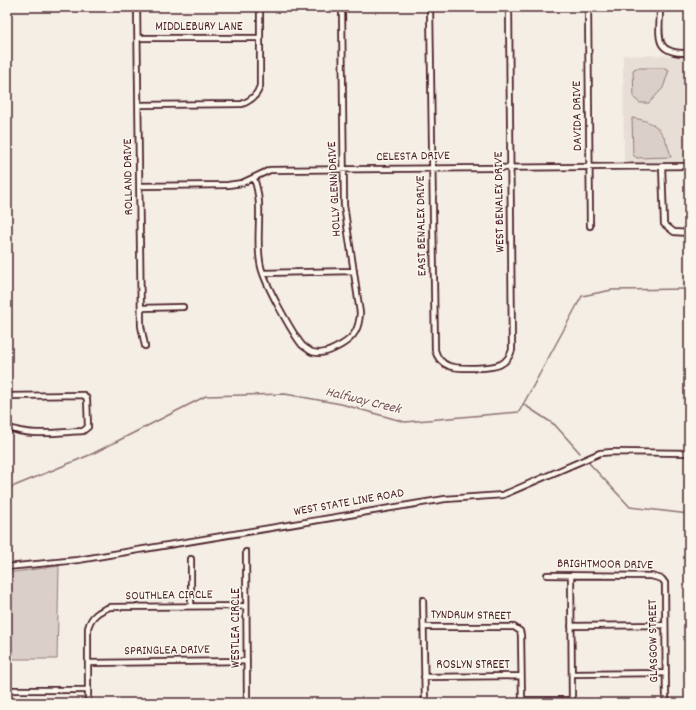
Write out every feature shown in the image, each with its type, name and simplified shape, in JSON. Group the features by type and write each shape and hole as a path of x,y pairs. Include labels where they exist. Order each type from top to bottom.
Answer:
{"street":[{"name":"ROLLAND DRIVE","path":"137,7 141,326 145,346"},
{"path":"139,105 242,104 250,100 258,92 260,86 260,7"},
{"name":"HOLLY GLENN DRIVE","path":"263,273 271,292 302,345 313,352 326,352 348,341 354,335 359,325 360,313 345,217 342,7"},
{"name":"EAST BENALEX DRIVE","path":"430,7 435,350 440,360 449,366 474,367"},
{"name":"WEST BENALEX DRIVE","path":"474,367 496,366 502,364 507,360 512,350 509,7"},
{"name":"DAVIDA DRIVE","path":"588,7 590,226"},
{"path":"660,7 661,44 666,50 675,54 689,53"},
{"name":"MIDDLEBURY LANE","path":"138,38 260,38"},
{"path":"662,166 662,215 664,224 667,228 674,232 689,233"},
{"name":"CELESTA DRIVE","path":"140,186 228,185 254,179 262,173 270,170 689,166"},
{"path":"254,179 259,196 260,259 263,273 354,271"},
{"path":"141,308 183,307"},
{"path":"7,396 84,395 87,399 88,427 83,431 32,432 19,431 7,427"},
{"name":"WEST STATE LINE ROAD","path":"7,567 78,560 445,499 503,494 600,453 689,453"},
{"name":"WESTLEA CIRCLE","path":"246,552 247,703"},
{"path":"191,559 191,606"},
{"name":"BRIGHTMOOR DRIVE","path":"547,575 608,577 651,576 662,579"},
{"path":"521,676 522,702 572,701 571,575"},
{"name":"GLASGOW STREET","path":"662,579 665,583 666,703"},
{"path":"423,600 425,703"},
{"name":"SOUTHLEA CIRCLE","path":"88,663 88,628 94,615 110,607 246,606"},
{"path":"571,626 665,625"},
{"name":"TYNDRUM STREET","path":"424,627 509,626 517,628 521,635 521,676"},
{"name":"SPRINGLEA DRIVE","path":"88,663 247,661"},
{"path":"88,663 88,703"},
{"path":"572,674 666,673"},
{"name":"ROSLYN STREET","path":"424,677 521,676"},
{"path":"7,690 88,690"}],"shaded area":[{"path":"623,55 689,56 689,163 624,163"},
{"path":"636,68 665,68 669,70 663,88 649,103 640,103 634,98 633,70"},
{"path":"632,118 648,122 659,130 666,141 671,157 637,158 633,155"},
{"path":"59,566 57,659 7,659 7,573"}],"waterway":[{"name":"Halfway Creek","path":"7,489 92,454 206,396 285,394 341,404 405,422 519,412 582,296 612,290 689,289"},
{"path":"523,404 555,425 580,453"},
{"path":"589,463 630,507 689,514"}]}
